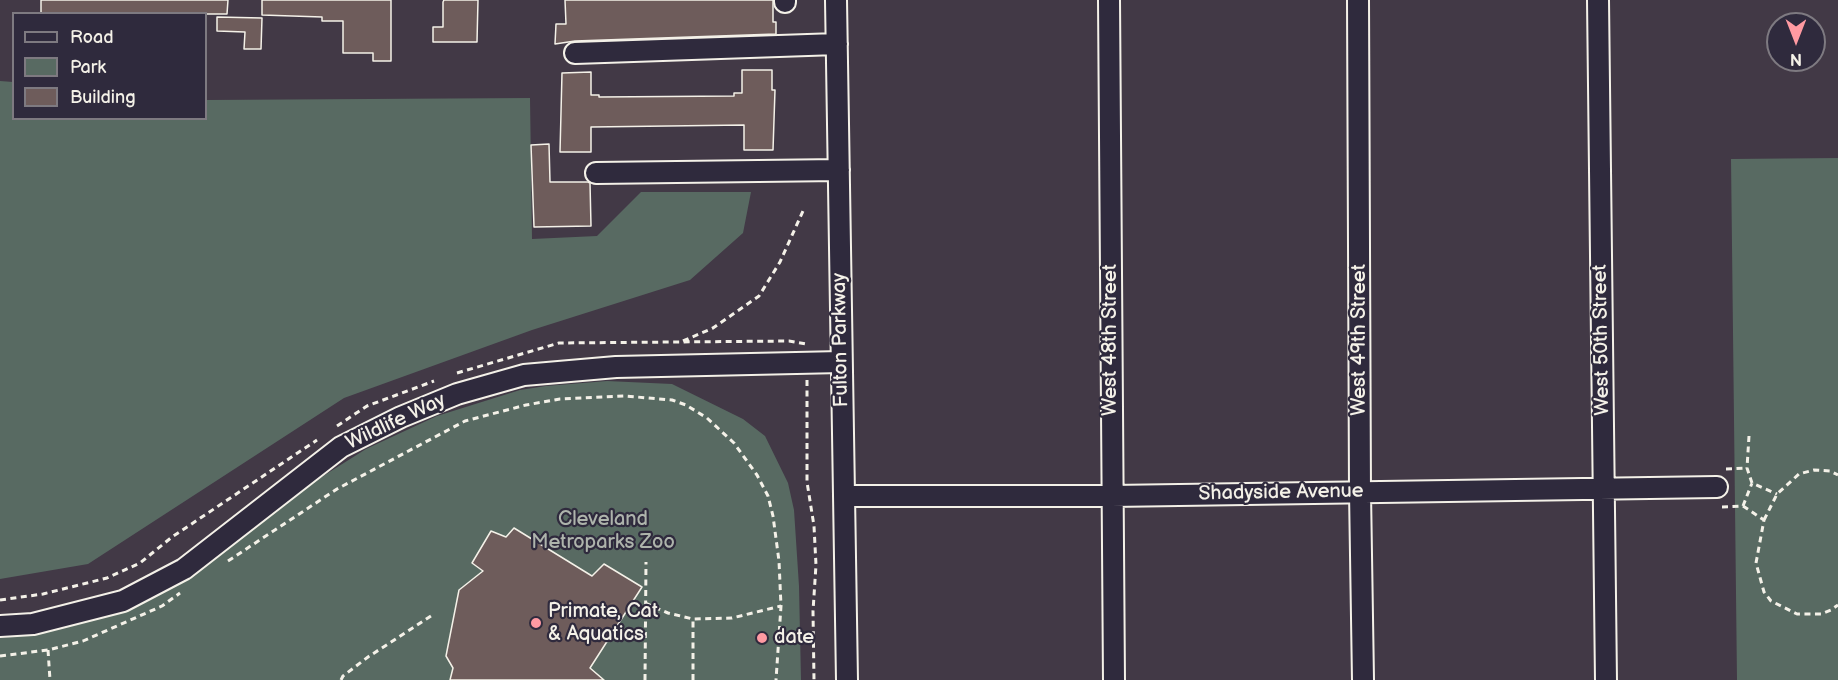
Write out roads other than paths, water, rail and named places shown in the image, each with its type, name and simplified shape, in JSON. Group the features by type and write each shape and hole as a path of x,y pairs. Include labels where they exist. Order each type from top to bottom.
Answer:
{"street":[{"name":"Fulton Parkway","path":"836,0 847,680"},
{"name":"West 48th Street","path":"1109,0 1114,680"},
{"name":"West 49th Street","path":"1358,0 1363,680"},
{"name":"West 50th Street","path":"1598,0 1606,680"},
{"path":"575,52 837,44"},
{"path":"596,173 839,170"},
{"name":"Wildlife Way","path":"0,626 33,624 123,601 184,569 341,447 401,417 457,394 524,375 605,368 841,362"},
{"name":"Shadyside Avenue","path":"845,496 1112,496 1717,487"}],"place":[{"name":"Primate, Cat & Aquatics","path":"536,623"},
{"name":"date","path":"762,638"}],"park label":[{"name":"Cleveland Metroparks Zoo","path":"603,532"}]}
